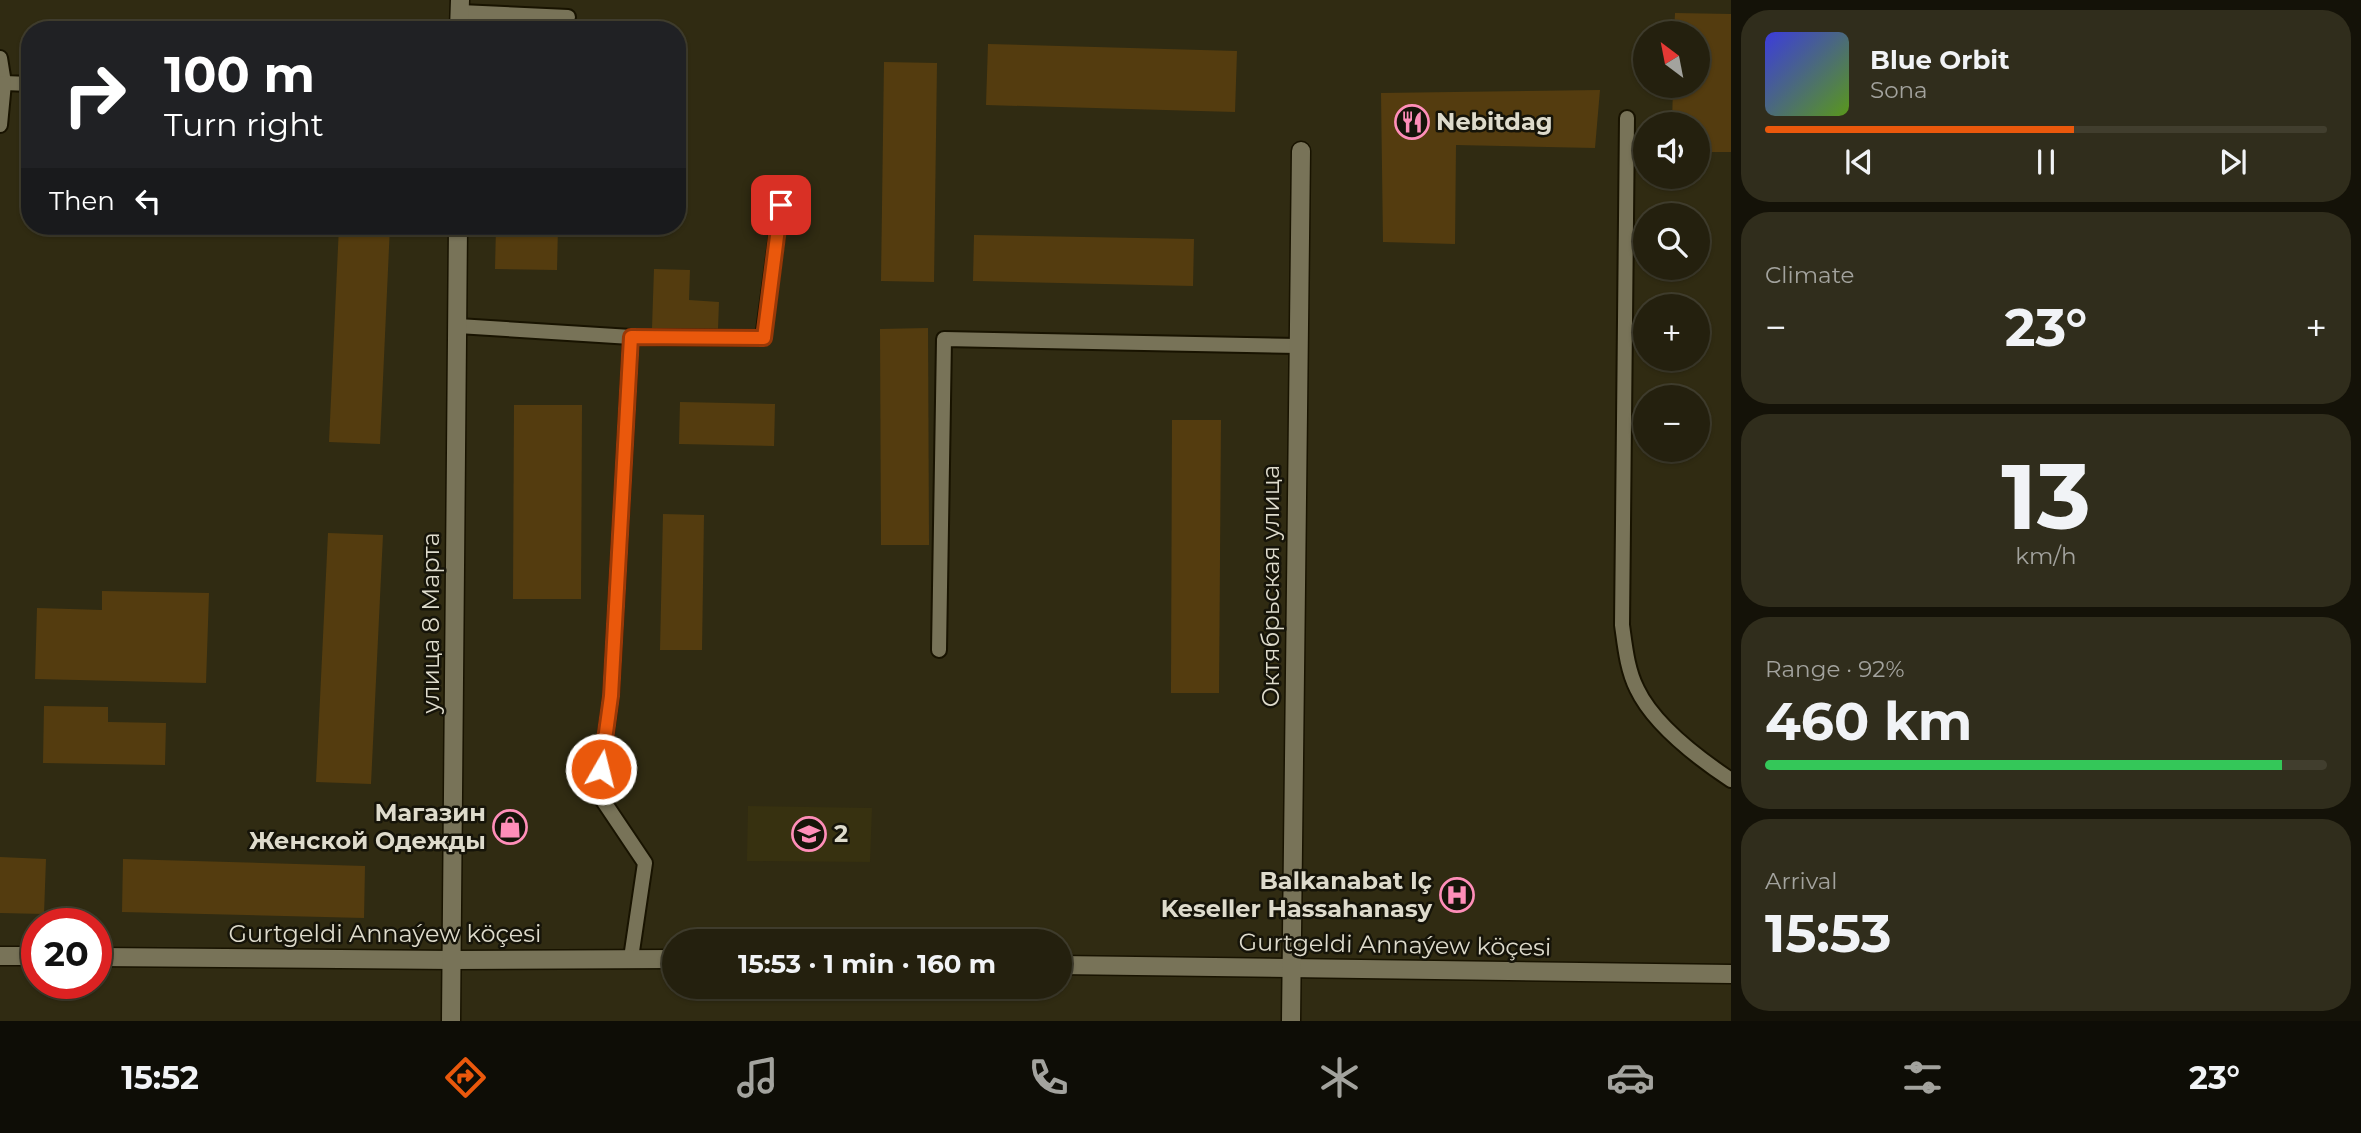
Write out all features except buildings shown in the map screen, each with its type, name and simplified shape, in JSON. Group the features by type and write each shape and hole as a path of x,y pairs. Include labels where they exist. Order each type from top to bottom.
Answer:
{"street":[{"name":"Октябрьская улица","path":"1291,1021 1301,151"},
{"name":"улица 8 Марта","path":"451,1021 458,235"},
{"path":"0,956 21,956"},
{"name":"Gurtgeldi Annaýew köçesi","path":"112,957 662,959"},
{"name":"Gurtgeldi Annaýew köçesi","path":"1072,965 1731,974"}],"lane":[{"path":"460,14 568,17"},
{"path":"0,58 4,83 0,125"},
{"path":"4,83 21,84"},
{"path":"1627,118 1622,625 1629,667 1637,690 1660,724 1731,780"},
{"path":"458,326 631,337 764,338 781,205"},
{"path":"631,337 611,696 598,793 645,863 631,958"},
{"path":"939,649 944,339 1298,346"}],"shaded area":[{"name":"2","path":"748,806 872,808 870,862 747,861"}],"place":[{"name":"Nebitdag","path":"1412,122"},
{"name":"Магазин Женской Одежды","path":"510,827"},
{"name":"2","path":"809,834"},
{"name":"Balkanabat Iç Keseller Hassahanasy","path":"1457,895"}],"route":[{"path":"601,769 611,696 631,337 764,338 781,205"}]}
